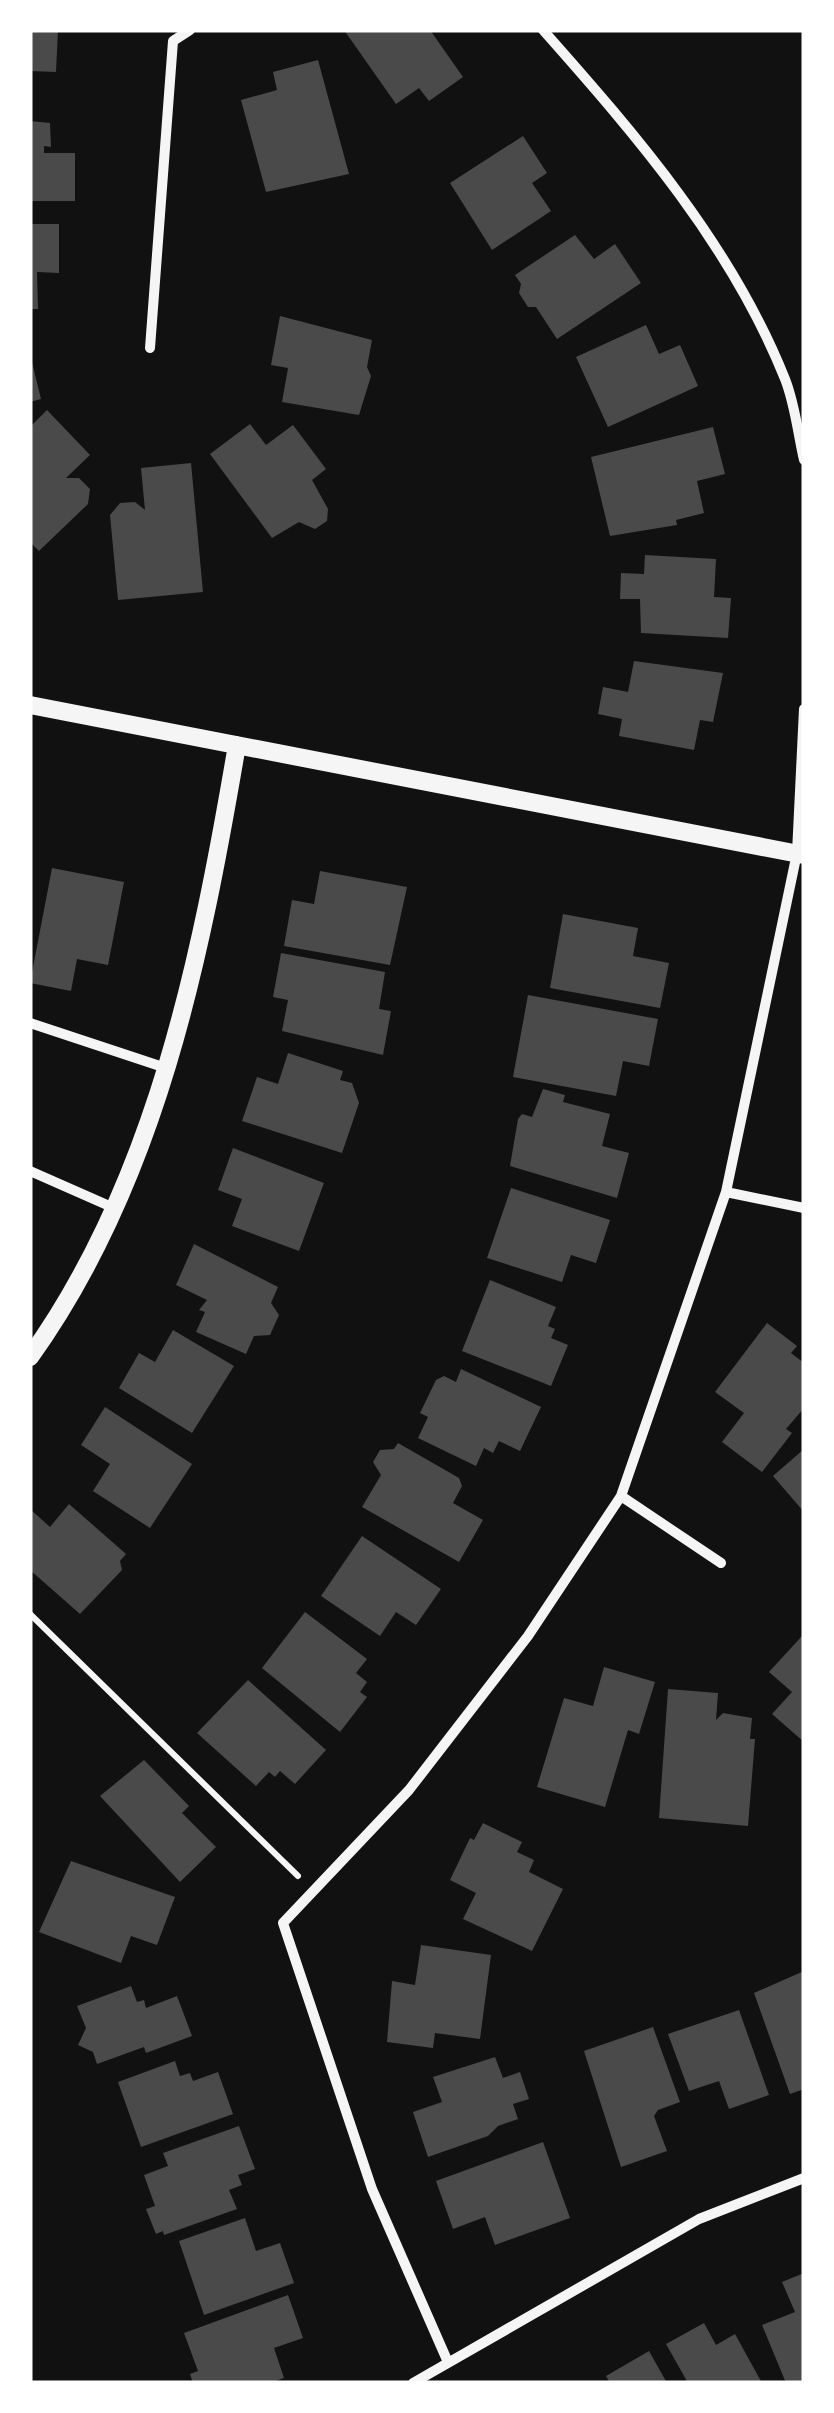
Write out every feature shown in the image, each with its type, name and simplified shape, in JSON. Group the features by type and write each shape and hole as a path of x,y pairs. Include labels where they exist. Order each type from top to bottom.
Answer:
{"street":[{"path":"150,348 172,41 190,30"},
{"path":"543,30 602,96 713,237 786,380 804,460"},
{"path":"30,705 800,854"},
{"path":"447,2360 372,2190 282,1924 421,1775 528,1636 622,1496 726,1192 800,854 804,709"},
{"path":"30,1356 66,1307 114,1208 166,1068 195,965 237,745"},
{"path":"30,1023 166,1068"},
{"path":"30,1171 114,1208"},
{"path":"726,1192 804,1208"},
{"path":"622,1496 721,1562"},
{"path":"413,2383 447,2360 699,2220 804,2178"}],"path":[{"path":"30,1614 313,1891"}],"building":[{"path":"30,30 58,30 56,72 30,71"},
{"path":"344,30 430,30 463,77 429,101 419,88 396,104"},
{"path":"318,60 349,174 266,192 241,100 277,90 273,72"},
{"path":"30,121 50,123 51,147 44,146 44,153 75,153 75,201 30,201"},
{"path":"523,136 547,173 532,183 551,211 492,250 450,183"},
{"path":"30,224 59,224 59,273 37,272 38,309 30,309"},
{"path":"575,235 594,259 615,244 641,283 557,339 536,307 528,307 519,293 521,284 515,275"},
{"path":"280,316 372,340 367,367 371,376 359,415 282,402 288,368 271,365"},
{"path":"646,325 659,354 680,345 698,386 608,427 576,357"},
{"path":"30,354 41,399 30,402"},
{"path":"47,410 90,455 66,478 79,478 90,489 88,504 39,551 30,542 30,427"},
{"path":"250,424 266,445 293,425 326,469 312,480 328,509 327,521 315,529 299,522 272,538 210,454"},
{"path":"713,427 725,474 697,481 704,513 676,520 677,525 610,536 591,457"},
{"path":"191,463 203,592 118,600 110,515 120,503 135,502 145,510 141,468"},
{"path":"645,555 716,559 714,597 731,598 728,638 641,633 640,599 620,599 621,573 644,574"},
{"path":"634,661 723,673 713,722 700,720 694,750 619,736 622,719 598,714 603,687 628,692"},
{"path":"52,868 124,882 108,965 77,959 71,991 30,983"},
{"path":"320,871 407,887 390,965 284,946 292,900 314,904"},
{"path":"563,914 638,928 633,956 669,963 660,1008 550,988"},
{"path":"281,953 385,972 379,1009 391,1011 383,1055 282,1031 288,1000 273,997"},
{"path":"528,995 658,1019 649,1066 623,1061 616,1096 513,1077"},
{"path":"288,1053 343,1071 340,1080 352,1083 359,1103 342,1153 242,1121 257,1077 278,1084"},
{"path":"543,1089 565,1095 563,1102 610,1114 602,1146 629,1153 617,1198 510,1166 518,1119 522,1114 532,1117"},
{"path":"233,1148 324,1183 299,1251 232,1226 242,1199 218,1190"},
{"path":"511,1188 610,1220 596,1263 571,1255 562,1282 487,1258"},
{"path":"194,1244 278,1287 271,1303 279,1315 270,1335 254,1336 246,1354 196,1332 205,1312 199,1310 207,1300 176,1285"},
{"path":"490,1280 556,1307 548,1326 555,1329 551,1338 568,1345 551,1386 462,1351"},
{"path":"767,1323 797,1346 791,1353 804,1363 804,1408 786,1429 792,1433 762,1472 722,1442 744,1413 715,1392"},
{"path":"173,1330 234,1366 192,1433 119,1388 139,1353 155,1362"},
{"path":"461,1369 541,1407 520,1451 499,1441 493,1453 484,1448 476,1466 418,1438 428,1417 420,1413 436,1380 444,1376 456,1382"},
{"path":"105,1407 192,1464 150,1528 93,1491 110,1464 81,1445"},
{"path":"398,1443 459,1478 462,1486 453,1503 483,1520 459,1562 362,1507 381,1475 373,1462 380,1450 394,1449"},
{"path":"804,1449 804,1512 773,1476"},
{"path":"69,1504 126,1554 120,1561 122,1570 80,1614 30,1570 30,1509 50,1527"},
{"path":"362,1536 441,1589 416,1625 396,1612 380,1636 321,1596"},
{"path":"305,1612 367,1659 356,1673 367,1682 360,1692 367,1697 340,1732 262,1668"},
{"path":"802,1636 804,1742 772,1714 792,1692 769,1672"},
{"path":"604,1667 655,1682 639,1734 628,1730 605,1807 537,1787 564,1698 593,1706"},
{"path":"248,1680 326,1750 295,1784 280,1771 275,1777 269,1772 256,1786 197,1733"},
{"path":"668,1689 718,1693 716,1720 723,1713 752,1718 750,1739 755,1739 748,1826 659,1818"},
{"path":"144,1760 189,1806 182,1813 216,1847 180,1882 100,1796"},
{"path":"483,1823 522,1842 517,1852 534,1860 529,1872 563,1889 532,1951 463,1919 476,1893 450,1880 470,1838 474,1840"},
{"path":"71,1861 175,1897 157,1945 131,1936 121,1963 39,1932"},
{"path":"421,1945 491,1955 480,2039 435,2033 433,2048 387,2042 392,1981 415,1985"},
{"path":"804,1971 804,2089 790,2094 754,1993"},
{"path":"131,1986 137,2002 144,2000 146,2008 177,1996 192,2036 146,2053 144,2047 97,2064 93,2052 78,2045 86,2028 77,2006"},
{"path":"739,2010 769,2095 729,2109 719,2081 689,2091 668,2034"},
{"path":"653,2027 680,2102 658,2110 654,2116 667,2151 621,2167 584,2051"},
{"path":"495,2057 503,2078 520,2072 529,2099 513,2104 518,2119 498,2126 488,2136 428,2157 413,2112 442,2102 433,2077"},
{"path":"175,2061 180,2076 190,2073 193,2081 218,2072 233,2114 141,2147 118,2082"},
{"path":"239,2126 255,2169 238,2175 242,2185 229,2190 237,2209 164,2235 163,2231 156,2234 146,2209 155,2206 144,2175 168,2166 163,2153"},
{"path":"543,2142 570,2218 495,2245 485,2217 453,2229 436,2181"},
{"path":"245,2218 256,2251 280,2243 294,2283 204,2315 179,2241"},
{"path":"804,2273 804,2383 786,2383 762,2325 795,2312 782,2282"},
{"path":"288,2295 303,2338 274,2348 284,2378 270,2383 193,2383 190,2374 198,2371 184,2333"},
{"path":"704,2323 716,2345 735,2334 762,2383 688,2383 666,2344"},
{"path":"649,2351 667,2383 610,2383 606,2376"}]}
